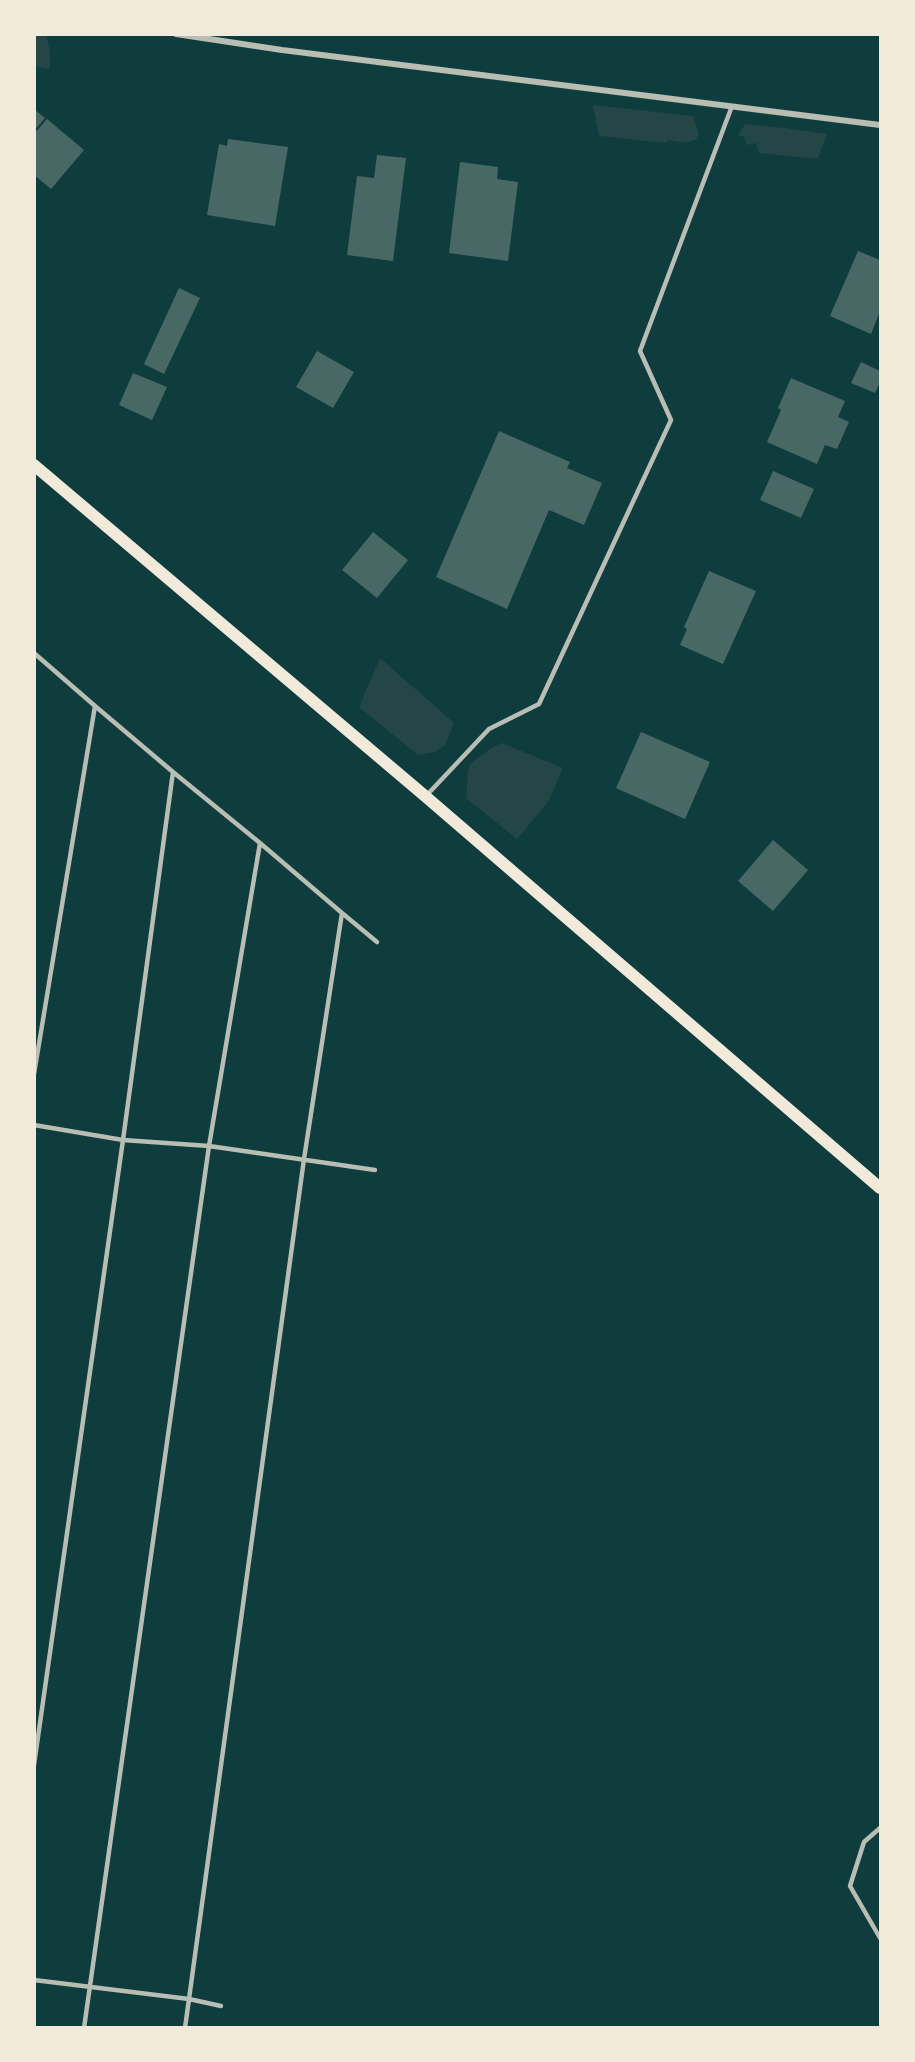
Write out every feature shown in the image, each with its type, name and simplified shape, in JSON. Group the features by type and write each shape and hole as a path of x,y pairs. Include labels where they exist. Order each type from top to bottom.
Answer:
{"main road":[{"path":"34,465 425,796 880,1188"}],"street":[{"path":"176,34 880,125"}],"lane":[{"path":"425,796 489,729 539,704 671,420 640,351 732,106"},
{"path":"34,653 376,942"},
{"path":"34,1074 95,706"},
{"path":"34,1765 173,772"},
{"path":"84,2028 208,1146 260,843"},
{"path":"185,2028 304,1159 342,913"},
{"path":"34,1125 123,1140 208,1146 375,1170"},
{"path":"880,1828 864,1842 850,1886 880,1938"},
{"path":"34,1980 189,1999 221,2006"}],"shaded area":[{"path":"35,34 46,35 50,51 50,69 35,67"},
{"path":"593,105 693,116 699,134 696,139 686,143 599,136"},
{"path":"745,124 827,134 818,159 759,153 756,143 747,145 744,137 738,135"},
{"path":"380,658 454,723 445,745 435,752 418,755 359,707"},
{"path":"502,743 563,768 548,802 517,839 466,798 470,764 491,748"}],"building":[{"path":"34,109 45,118 34,131"},
{"path":"47,119 84,150 51,189 34,175 34,134"},
{"path":"228,139 288,147 275,226 207,215 219,144 227,146"},
{"path":"377,155 406,158 393,261 347,255 357,176 374,178"},
{"path":"460,162 498,167 497,179 518,182 508,261 449,253"},
{"path":"858,251 880,260 880,311 871,334 830,316"},
{"path":"179,288 200,298 164,374 144,364"},
{"path":"317,351 354,372 333,408 296,387"},
{"path":"861,362 880,371 880,382 875,393 851,383"},
{"path":"133,373 167,387 152,420 119,405"},
{"path":"791,378 845,401 838,417 849,422 837,449 825,445 817,464 767,442 781,410 778,408"},
{"path":"499,431 570,462 567,468 602,483 584,525 549,510 507,609 436,577"},
{"path":"773,471 814,489 801,518 760,500"},
{"path":"373,532 408,560 377,598 342,570"},
{"path":"709,571 756,591 723,664 680,645 687,629 684,627"},
{"path":"641,732 710,762 685,819 616,788"},
{"path":"773,840 808,870 773,911 738,881"}]}
